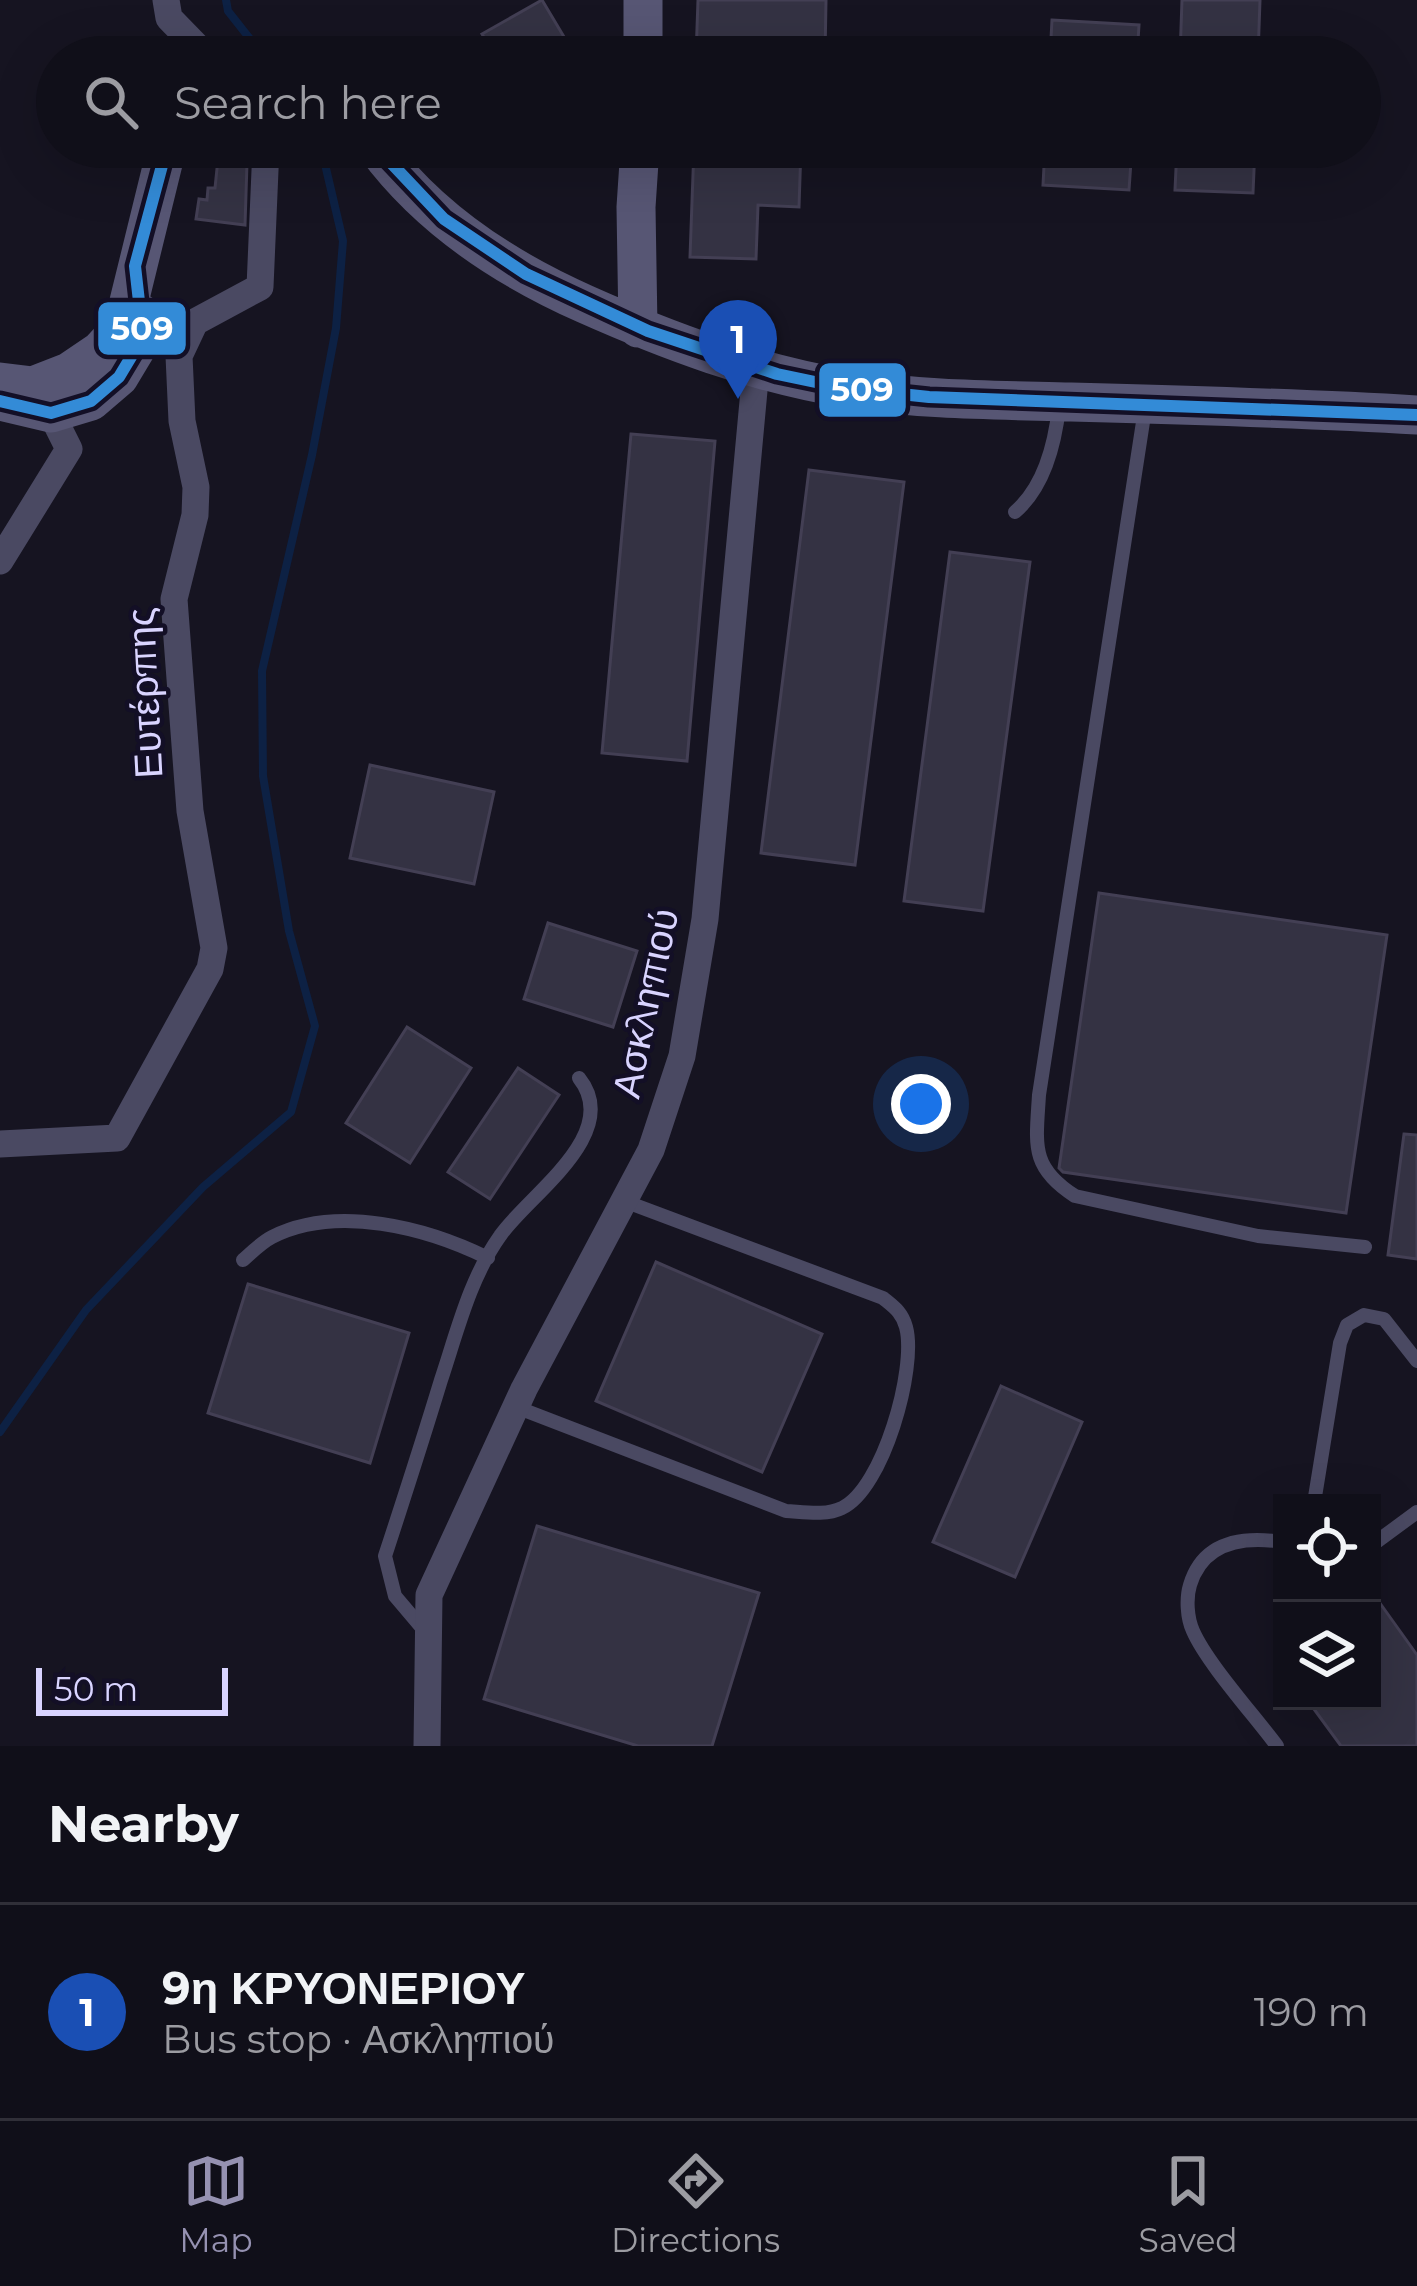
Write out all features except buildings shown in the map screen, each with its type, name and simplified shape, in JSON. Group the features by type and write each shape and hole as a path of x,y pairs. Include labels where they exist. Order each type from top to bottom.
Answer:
{"main road":[{"path":"643,0 643,36"},
{"path":"0,382 33,386 69,372 100,351 123,326 161,168"},
{"path":"392,168 471,242 534,281 638,328 756,369 847,388 1417,415"},
{"path":"638,328 639,168"},
{"path":"0,401 50,413 92,400 118,377 143,338 135,266"}],"street":[{"path":"166,0 169,18 187,36"},
{"name":"Ευτέρπης","path":"0,1144 117,1138 210,969 214,948 190,811 174,599 195,515 196,487 182,421 179,356 195,322 260,287 265,168"},
{"name":"Ασκληπιού","path":"427,1746 429,1595 515,1407 651,1150 682,1056 705,920 756,369"},
{"path":"0,561 69,449 50,413"}],"lane":[{"path":"1015,512 1030,497 1050,454 1059,401"},
{"path":"1146,404 1039,1095 1039,1162 1052,1181 1075,1196 1258,1237 1365,1247"},
{"path":"428,1635 394,1596 386,1556 472,1288 500,1234 537,1198 582,1142 590,1105 588,1089 579,1078"},
{"path":"515,1407 786,1511 840,1510 872,1481 907,1363 907,1331 900,1311 883,1298 625,1201"},
{"path":"243,1260 271,1237 314,1222 405,1229 449,1239 488,1258"},
{"path":"1315,1494 1347,1325 1364,1315 1384,1319 1417,1361"},
{"path":"1381,1538 1417,1512"},
{"path":"1273,1542 1229,1542 1211,1551 1198,1564 1187,1597 1192,1630 1276,1746"}],"waterway":[{"path":"226,0 228,11 248,36"},
{"path":"0,1432 86,1310 203,1187 291,1112 315,1026 289,931 263,776 262,671 336,328 343,241 326,168"}],"transit line":[{"name":"509","path":"0,401 51,413 91,401 119,377 143,337 135,266 161,168"},
{"name":"509","path":"396,168 444,219 526,274 648,331 777,374 844,388 929,397 1417,415"}],"place":[{"name":"9η ΚΡΥΟΝΕΡΙΟΥ","path":"738,399"}]}
